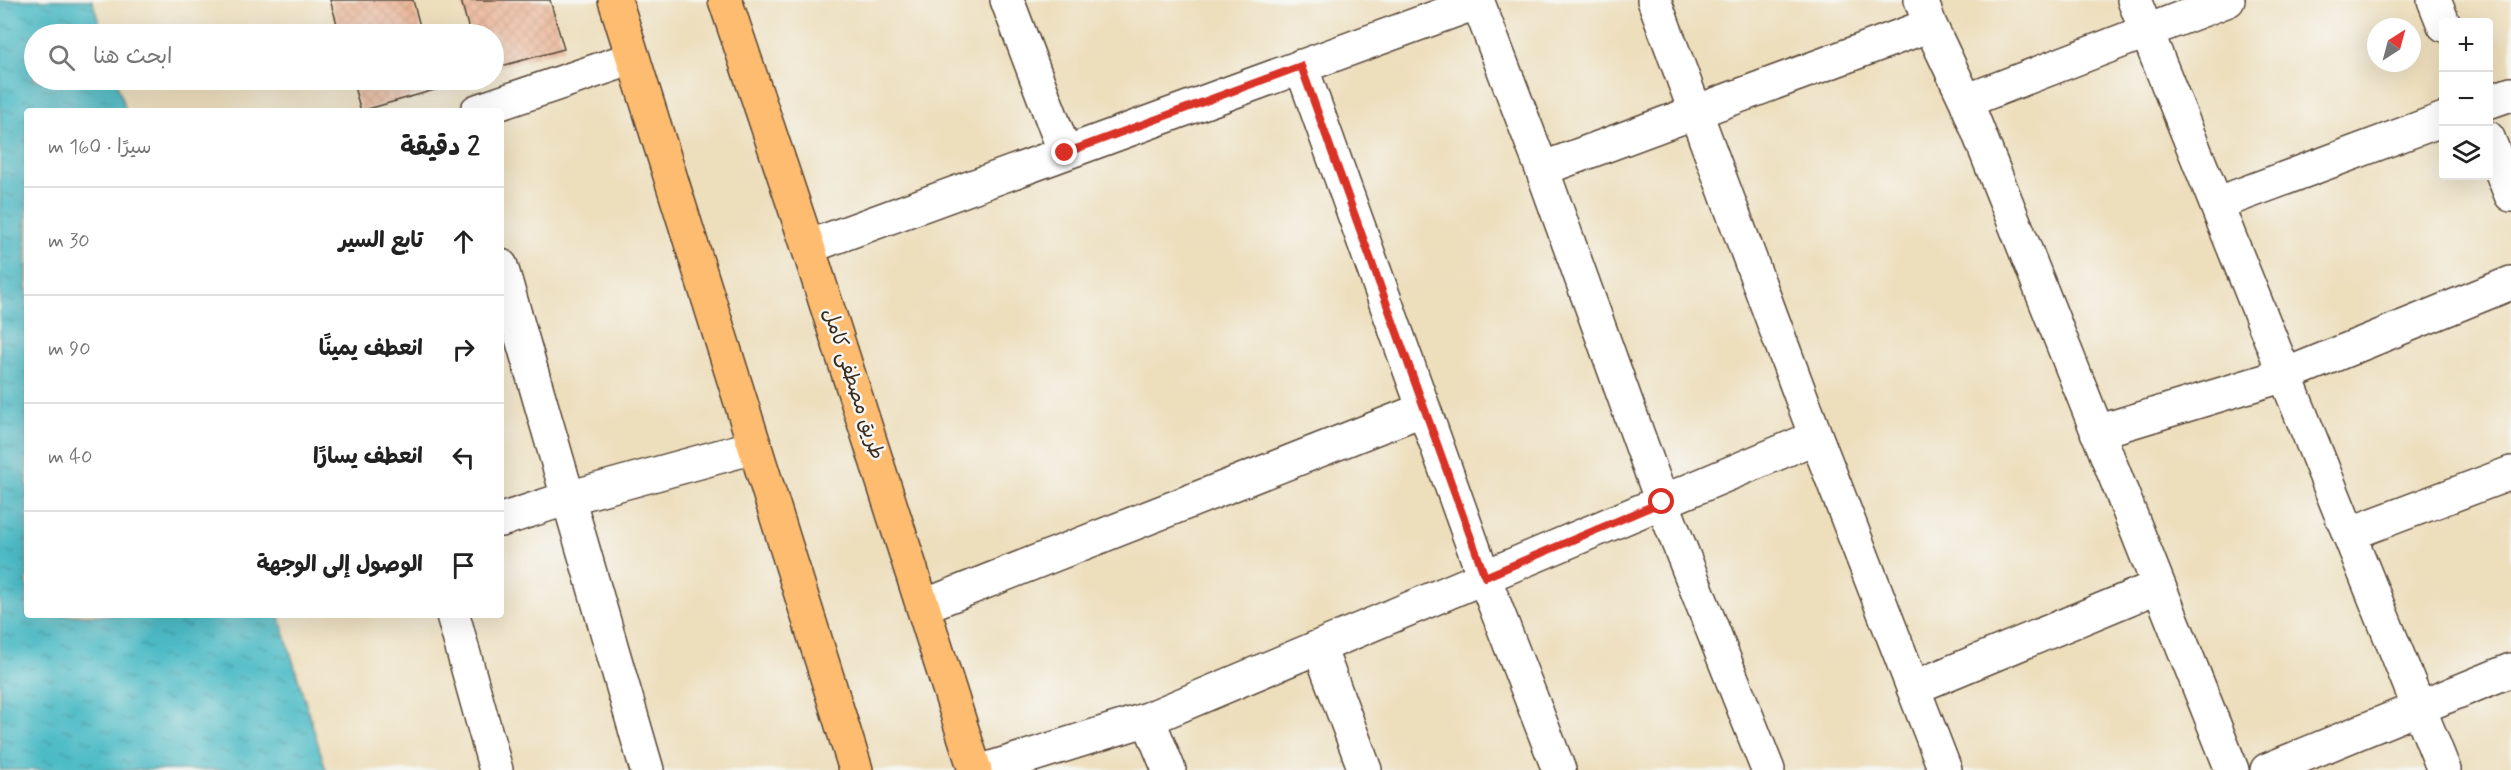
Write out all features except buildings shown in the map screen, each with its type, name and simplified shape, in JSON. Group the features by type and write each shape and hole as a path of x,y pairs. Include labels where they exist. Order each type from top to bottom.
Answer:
{"main road":[{"path":"615,0 856,770"},
{"name":"طريق مصطفى كامل","path":"725,0 808,247 975,770"}],"street":[{"path":"1007,0 1065,153"},
{"path":"1654,0 1816,437 1945,770"},
{"path":"2134,0 2444,770"},
{"path":"1966,101 2228,0"},
{"path":"2434,0 2441,18"},
{"path":"808,247 1477,1 1542,169 1662,502 1768,770"},
{"path":"1542,169 1696,111 1925,12 1966,101 2232,770"},
{"path":"486,108 633,58"},
{"path":"1301,66 1485,577 1559,770"},
{"path":"2493,100 2511,94"},
{"path":"2216,204 2439,121"},
{"path":"2493,150 2511,195"},
{"path":"504,276 647,770"},
{"path":"2097,432 2285,375 2511,283"},
{"path":"924,606 1424,409"},
{"path":"986,770 1148,720 1816,437"},
{"path":"504,519 568,498 754,447"},
{"path":"2349,534 2511,473"},
{"path":"1913,687 2159,586"},
{"path":"454,618 496,770"},
{"path":"1319,647 1365,770"},
{"path":"2267,770 2511,670"},
{"path":"1148,720 1169,770"}],"water":[{"path":"0,0 92,0 100,24 24,24 24,90 119,90 125,108 24,108 24,618 280,618 326,770 0,770"}],"route":[{"path":"1065,153 1301,66 1485,577 1662,502"}]}
